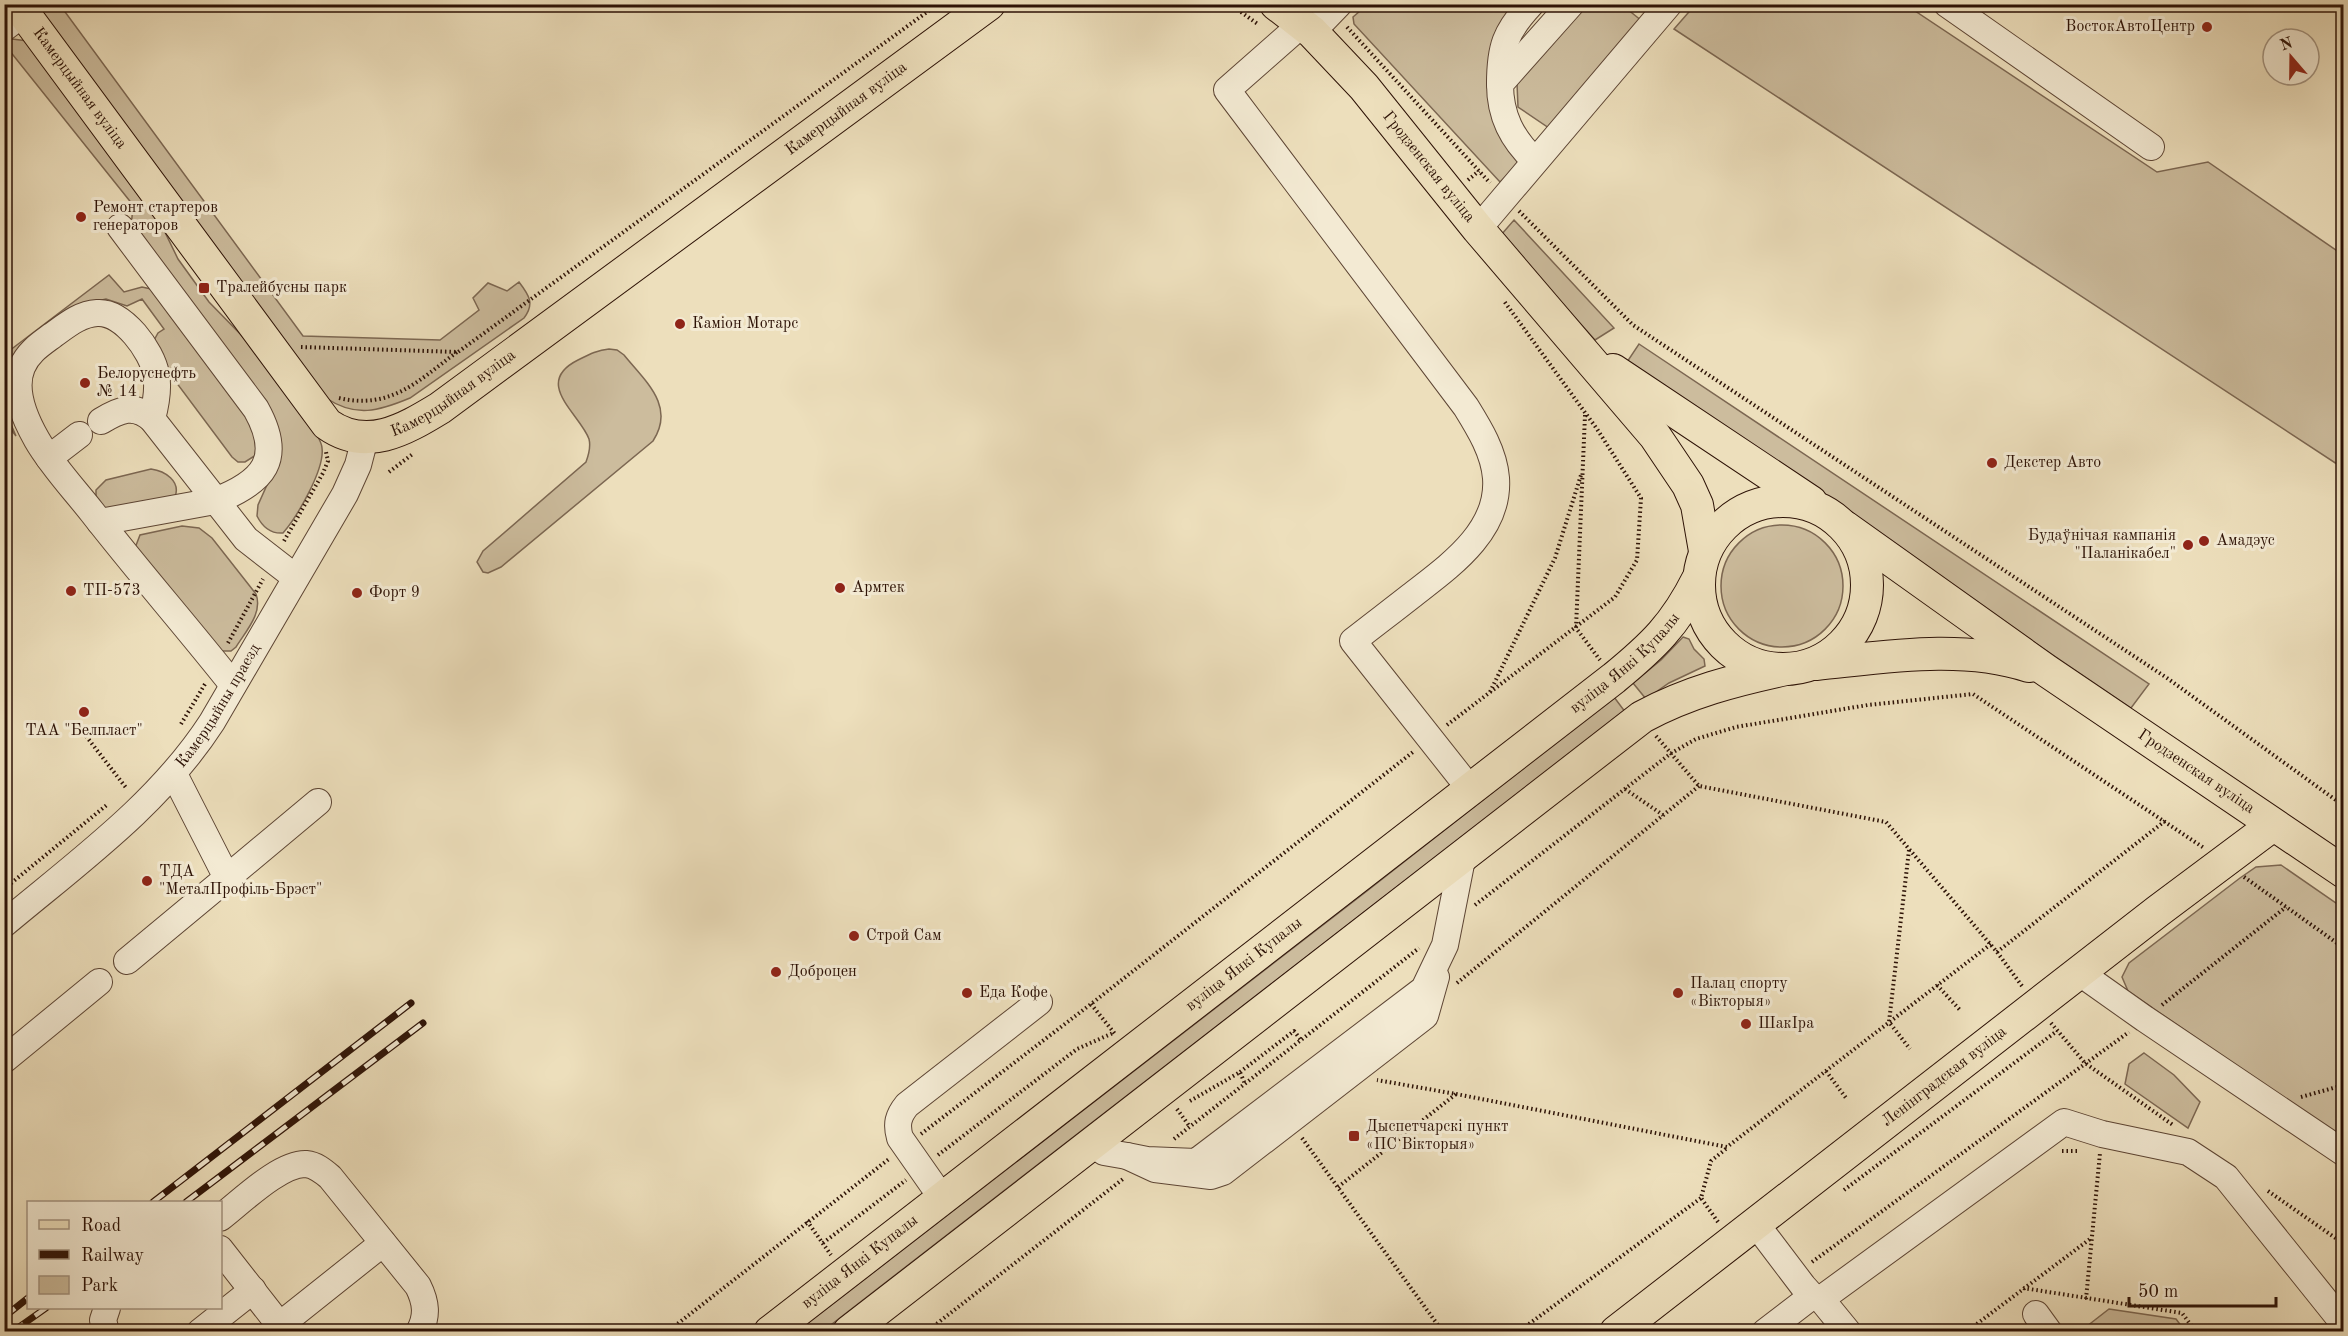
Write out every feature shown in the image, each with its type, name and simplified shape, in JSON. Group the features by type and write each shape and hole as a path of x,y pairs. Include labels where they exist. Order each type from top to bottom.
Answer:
{"main road":[{"name":"Камерцыйная вуліца","path":"15,15 327,424 350,436 364,438 401,430 440,408 989,4"},
{"name":"Гродзенская вуліца","path":"1276,4 1314,23 1478,229 1655,436 1678,469 1697,505 1702,565"},
{"name":"Гродзенская вуліца","path":"1572,338 1622,376 1834,518 2047,671 2343,872"},
{"path":"849,1332 1642,717 1693,693 1799,667 1833,653 1850,636 1862,616 1868,592 1866,569 1859,546 1834,518 1797,501 1769,502 1743,511 1721,528 1702,565 1701,607 1713,633 1732,653 1758,666 1799,667"},
{"name":"вуліца Янкі Купалы","path":"770,1332 1614,678 1655,643 1675,621 1702,565"},
{"name":"Гродзенская вуліца","path":"1799,667 1899,656 1962,654 2007,660 2047,671"},
{"name":"Ленінградская вуліца","path":"1616,1332 2274,825"}],"street":[{"path":"1531,4 1507,35 1500,56 1500,84 1501,103 1507,124 1518,144 1535,161"},
{"path":"1500,84 1571,4"},
{"path":"1947,4 2151,147"},
{"path":"1478,229 1663,6"},
{"path":"1314,23 1227,90 1466,407 1492,459 1496,479 1494,501 1484,525 1470,546 1448,567 1353,641 1470,789"},
{"path":"100,522 215,501 243,489 263,471 269,460 270,449 265,428 255,409 120,227"},
{"path":"152,419 158,387 156,373 148,352 116,317 98,312 87,314 68,324 34,350 22,368 19,379 21,401 34,433 49,458 233,685"},
{"path":"101,421 114,413 131,409 139,410 152,419 246,539 295,578"},
{"path":"49,458 79,435"},
{"name":"Камерцыйны праезд","path":"4,924 138,810 174,774 200,740 345,494 358,465 364,438"},
{"path":"174,774 227,878"},
{"path":"127,961 318,802"},
{"path":"1092,1142 1104,1152 1139,1160 1196,1162 1424,989 1448,934 1461,864 1468,851"},
{"path":"2080,973 2343,1153"},
{"path":"4,1060 99,982"},
{"path":"942,1198 900,1138 897,1126 899,1114 907,1104 1039,1002"},
{"path":"1765,1332 1817,1298 2064,1122 2101,1148 2188,1152 2226,1177 2343,1324"},
{"path":"222,1216 279,1173 291,1167 305,1164 319,1168 330,1177 418,1286 424,1298 426,1311 419,1332"},
{"path":"1756,1224 1795,1275 1848,1332"},
{"path":"222,1251 282,1328 383,1243"},
{"path":"200,1332 253,1290"},
{"path":"106,1332 103,1320 107,1309"}],"path":[{"path":"333,393 339,398 354,401 379,401 406,391 938,4"},
{"path":"1230,4 1314,23 1445,136 1633,325 2167,678 2343,806"},
{"path":"666,1332 1615,597 1637,560 1641,498 1585,413 1503,300"},
{"path":"291,347 458,352"},
{"path":"1576,628 1585,413"},
{"path":"1489,694 1555,558 1583,469"},
{"path":"176,732 216,664"},
{"path":"926,1332 1139,1160 1448,934 1670,754 1696,739 1736,727 1868,705 1973,694 2165,821 2343,948"},
{"path":"86,736 127,789"},
{"path":"1670,754 1699,786 1886,822 1997,952 2165,821"},
{"path":"118,796 135,782"},
{"path":"1454,985 1699,786"},
{"path":"1625,789 1663,815"},
{"path":"4,890 110,803"},
{"path":"1909,850 1889,1022 1910,1049"},
{"path":"1795,1275 2145,1019 2286,906"},
{"path":"1375,1080 1727,1147 1990,944"},
{"path":"1937,985 1960,1010"},
{"path":"1177,1110 1240,1072 1294,1031 1301,1040"},
{"path":"1839,1194 2057,1031"},
{"path":"823,1243 1077,1049 1113,1032"},
{"path":"1826,1071 1846,1098"},
{"path":"1240,1072 1245,1084"},
{"path":"2295,1099 2343,1085"},
{"path":"1338,1187 1456,1094"},
{"path":"1292,1145 1302,1138 1443,1332"},
{"path":"2086,1299 2101,1148"},
{"path":"2054,1150 2083,1152"},
{"path":"1518,1332 1701,1198"},
{"path":"807,1221 846,1273"},
{"path":"1966,1332 2091,1238"},
{"path":"2023,1287 2086,1299 2182,1312 2196,1332"}],"green space":[{"path":"31,5 60,5 303,336 440,340 479,310 473,298 488,283 507,291 519,282 526,291 530,304 524,318 410,398 378,409 358,410 347,408 326,398"},
{"path":"1367,5 1519,5 1491,55 1519,164 1500,182 1354,24 1353,17"},
{"path":"1579,5 1622,5 1642,21 1549,128 1518,107 1517,83"},
{"path":"1695,5 1906,5 2157,172 2208,162 2343,255 2343,468 1674,29"},
{"path":"12,39 28,41 158,218 178,259 209,302 249,343 317,435 321,443 322,457 315,480 283,533 267,529 257,516 258,505 280,456 131,229 133,205 5,45 5,41"},
{"path":"1514,220 1614,328 1595,340 1501,235"},
{"path":"109,275 124,292 142,287 151,289 250,419 256,435 256,455 245,462 238,462 232,457 158,358 153,342 158,333 164,329 142,299 127,306 106,299 93,302 9,376 6,406 16,436 5,422 5,354"},
{"path":"1639,344 2149,684 2131,708 1625,365"},
{"path":"609,349 617,350 624,355 655,395 661,416 653,441 501,567 488,573 483,572 477,562 483,551 586,462 589,439 563,399 559,389 559,379 565,369 578,360"},
{"path":"151,469 162,472 174,482 175,497 106,511 96,501 96,490 106,480"},
{"path":"1782,525 1805,530 1816,535 1825,543 1833,552 1838,563 1843,586 1838,609 1833,620 1825,629 1816,637 1805,642 1782,647 1759,642 1748,637 1739,629 1731,620 1726,609 1721,586 1726,563 1731,552 1739,543 1748,535 1759,530"},
{"path":"182,526 199,528 212,538 256,594 258,601 255,615 249,628 231,651 219,651 135,548 140,535"},
{"path":"1683,637 1689,639 1694,649 1704,659 1705,666 1669,683 1646,699 1633,683 1661,660"},
{"path":"1614,697 1626,713 1377,902 823,1331 796,1332 1367,891"},
{"path":"2281,865 2343,908 2343,1139 2128,991 2122,977 2129,963 2240,878 2256,867"},
{"path":"2144,1053 2174,1075 2200,1102 2188,1128 2125,1084 2129,1064"},
{"path":"2109,1309 2176,1319 2185,1331 2082,1330"}],"railway":[{"path":"154,1201 411,1003"},
{"path":"187,1201 423,1023"},
{"path":"4,1317 27,1299"},
{"path":"12,1332 45,1309"}],"place":[{"name":"ВостокАвтоЦентр","path":"2207,27"},
{"name":"Ремонт стартеров генераторов","path":"81,217"},
{"name":"Тралейбусны парк","path":"204,288"},
{"name":"Каміон Мотарс","path":"680,324"},
{"name":"Белоруснефть № 14","path":"85,383"},
{"name":"Декстер Авто","path":"1992,463"},
{"name":"Амадэус","path":"2204,541"},
{"name":"Будаўнічая кампанія \"Паланікабел\"","path":"2188,545"},
{"name":"Армтек","path":"840,588"},
{"name":"ТП-573","path":"71,591"},
{"name":"Форт 9","path":"357,593"},
{"name":"ТАА \"Белпласт\"","path":"84,712"},
{"name":"ТДА \"МеталПрофіль-Брэст\"","path":"147,881"},
{"name":"Строй Сам","path":"854,936"},
{"name":"Доброцен","path":"776,972"},
{"name":"Еда Кофе","path":"967,993"},
{"name":"Палац спорту «Вікторыя»","path":"1678,993"},
{"name":"ШакІра","path":"1746,1024"},
{"name":"Дыспетчарскі пункт «ПС Вікторыя»","path":"1354,1136"}]}
